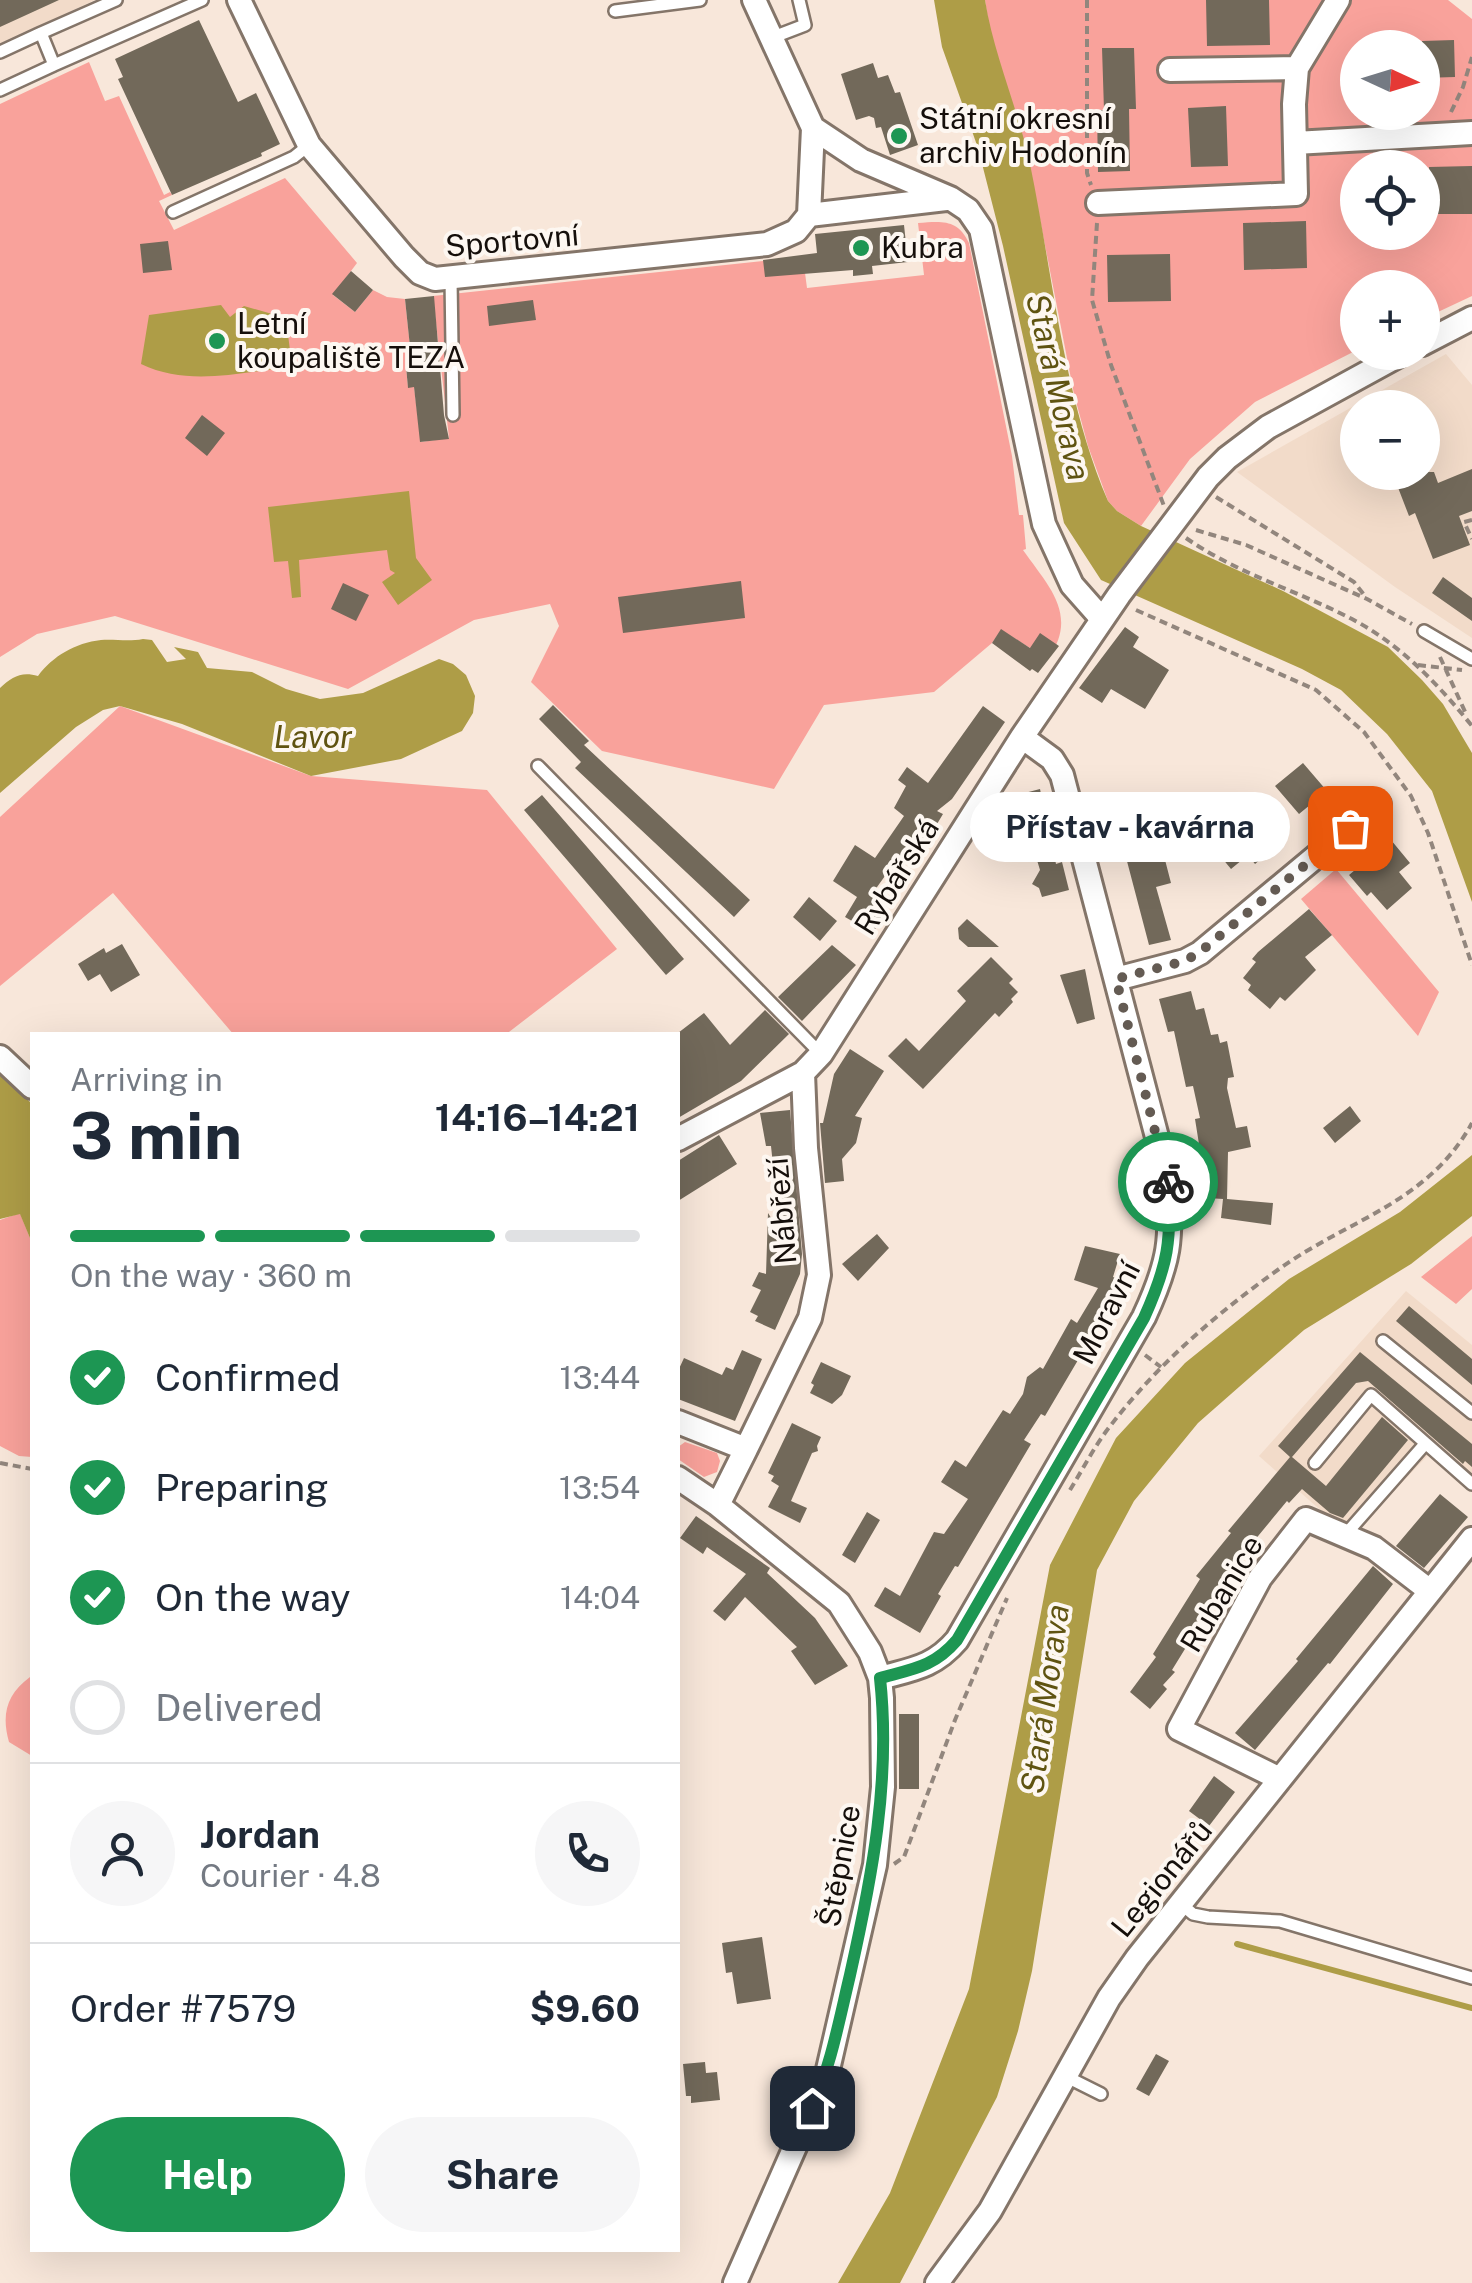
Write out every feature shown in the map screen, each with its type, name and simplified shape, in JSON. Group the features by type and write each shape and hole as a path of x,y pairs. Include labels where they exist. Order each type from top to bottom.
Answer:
{"street":[{"name":"Sportovní","path":"239,0 309,144 420,273 451,279 767,244 796,231 809,214"},
{"path":"754,0 813,128 809,214 950,198"},
{"path":"1098,204 1296,194 1297,68 1338,0"},
{"path":"1170,70 1297,68"},
{"path":"813,128 861,160 950,198 968,210 981,229 1044,524 1072,584 1112,605"},
{"path":"1295,143 1472,132"},
{"path":"1440,335 1472,318"},
{"name":"Rybářská","path":"680,1138 803,1073 820,1054 1022,737 1112,605 1227,458 1268,427 1372,370"},
{"name":"Moravní","path":"880,1678 931,1664 957,1640 1136,1330 1164,1275 1171,1232 1168,1179 1062,775 1052,759 1022,737"},
{"path":"1116,979 1185,961 1200,952 1379,804"},
{"path":"0,1057 30,1085"},
{"name":"Nábřeží","path":"718,1506 810,1318 819,1275 803,1073"},
{"path":"680,1423 746,1449"},
{"path":"680,1479 718,1506"},
{"name":"Štěpnice","path":"718,1506 839,1603 870,1652 880,1678 883,1787 875,1865 827,2074 735,2283"},
{"name":"Rubanice","path":"1280,1779 1178,1730 1260,1578 1306,1519 1374,1548 1430,1591"},
{"name":"Legionářů","path":"937,2283 990,2211 1109,1998 1180,1903 1472,1539"}],"lane":[{"path":"0,52 116,0"},
{"path":"0,90 202,0"},
{"path":"615,10 700,0"},
{"path":"771,38 805,25 798,0"},
{"path":"41,33 54,65"},
{"path":"173,212 294,156 309,144"},
{"path":"451,279 453,415"},
{"path":"1424,631 1472,661"},
{"path":"538,766 820,1054"},
{"path":"1383,1342 1472,1414"},
{"path":"1315,1462 1371,1395 1472,1484"},
{"path":"1344,1535 1425,1444"},
{"path":"1180,1903 1193,1914 1208,1917 1280,1921 1472,1978"},
{"path":"1067,2077 1100,2094"}],"path":[{"path":"1086,0 1087,173 1098,204 1092,300 1111,366 1173,526 1220,558 1355,620 1418,665 1472,726"},
{"path":"1449,116 1472,57"},
{"path":"1463,87 1472,85"},
{"path":"1207,494 1354,582 1367,598"},
{"path":"1472,520 1464,522 1472,539"},
{"path":"1190,528 1246,545 1367,598 1424,631"},
{"path":"1112,605 1316,690 1364,732 1411,796 1428,833 1472,965"},
{"path":"1437,639 1445,670 1472,726"},
{"path":"1418,665 1461,671 1472,661"},
{"path":"1062,1503 1109,1427 1161,1367 1282,1267 1411,1193 1457,1151 1472,1123"},
{"path":"1146,1356 1161,1367"},
{"path":"0,1463 30,1469"},
{"path":"875,1865 894,1864 904,1857 955,1720 1009,1593"}],"shaded area":[{"path":"0,0 95,0 0,44"},
{"path":"985,0 1448,0 1472,19 1472,296 1440,311 1440,270 1340,270 1340,359 1255,402 1190,459 1141,526 1108,501 1088,446 1074,394 1028,158 989,27"},
{"path":"89,62 105,101 119,96 164,195 172,195 159,201 174,230 285,178 357,263 333,295 355,312 373,290 405,299 412,365 406,367 408,387 414,387 421,442 449,438 433,296 763,261 805,273 807,288 924,275 918,223 942,222 960,229 969,243 1012,456 1019,515 1023,515 1023,550 1051,589 1061,615 1057,643 1048,659 1001,630 992,643 934,692 824,705 774,789 602,751 531,682 559,626 550,604 474,620 348,689 115,616 37,634 0,657 0,104"},
{"path":"1446,354 1472,385 1472,638 1237,472 1340,414 1340,490 1440,490 1440,390 1382,390 1418,370 1440,370 1440,357"},
{"path":"120,706 311,776 487,790 617,949 509,1032 231,1032 113,893 0,986 0,817"},
{"path":"1336,869 1439,992 1418,1036 1301,899"},
{"path":"20,1213 30,1238 30,1457 0,1446 0,1220"},
{"path":"1472,1236 1472,1289 1456,1304 1421,1277"},
{"path":"1406,1291 1472,1345 1472,1484 1432,1451 1355,1532 1342,1529 1259,1456"},
{"path":"685,1442 717,1453 717,1472 704,1477 680,1460 680,1446"},
{"path":"30,1677 30,1755 9,1742 8,1705"}],"water":[{"name":"Stará Morava","path":"934,0 985,0 1030,164 1080,420 1108,501 1141,526 1283,591 1388,647 1422,680 1443,704 1472,753 1472,902 1432,791 1387,734 1341,690 1101,580 1064,523 1003,246 978,148 942,47"},
{"name":"Letní koupaliště TEZA","path":"221,305 230,317 244,306 286,318 292,367 196,376 159,371 141,364 149,315"},
{"path":"409,491 416,558 432,580 398,605 382,582 395,573 390,570 387,550 299,560 301,597 292,598 288,561 274,562 268,507"},
{"name":"Lavor","path":"152,640 167,662 186,659 174,647 198,652 207,668 252,672 286,689 320,699 363,693 439,659 466,675 475,696 473,713 462,731 401,759 311,776 182,724 120,706 103,710 76,727 0,793 0,688 17,676 38,676 51,662 82,644"},
{"path":"0,1072 30,1102 30,1238 20,1214 0,1219"},
{"name":"Stará Morava","path":"1472,1155 1472,1216 1411,1264 1304,1330 1198,1423 1134,1501 1097,1570 1032,1971 997,2097 900,2283 838,2283 890,2193 969,1989 1050,1565 1116,1438 1185,1363 1289,1279 1400,1212"}],"building":[{"path":"0,0 59,0 0,27"},
{"path":"1206,0 1269,0 1270,45 1207,46"},
{"path":"199,20 238,102 256,93 280,144 261,153 262,156 172,195 118,79 123,77 115,59"},
{"path":"1440,40 1454,40 1455,77 1440,77"},
{"path":"1102,48 1134,48 1136,109 1129,109 1130,171 1098,172 1097,110 1104,110"},
{"path":"873,63 878,78 888,75 895,93 900,92 918,145 890,155 874,118 856,120 841,74"},
{"path":"1226,106 1228,166 1191,167 1188,108"},
{"path":"1472,166 1472,214 1440,214 1440,167"},
{"path":"1306,221 1307,268 1244,270 1243,223"},
{"name":"Kubra","path":"904,225 908,262 872,266 873,274 853,276 853,270 765,277 763,260 817,253 815,234"},
{"path":"168,241 172,270 143,273 140,244"},
{"path":"1170,254 1171,301 1108,302 1107,255"},
{"path":"351,271 373,290 355,312 332,294"},
{"path":"434,296 449,439 420,442 414,387 408,388 406,366 412,366 405,299"},
{"path":"533,300 536,320 489,326 487,306"},
{"path":"202,415 225,433 207,456 185,438"},
{"path":"1472,469 1472,511 1459,516 1470,545 1433,559 1415,513 1409,516 1399,490 1440,490 1440,482"},
{"path":"1443,577 1472,598 1472,621 1432,593"},
{"path":"741,581 745,618 623,633 618,597"},
{"path":"343,583 369,595 356,621 331,609"},
{"path":"1125,627 1139,637 1133,647 1169,670 1145,709 1111,689 1102,703 1079,688"},
{"path":"1001,629 1030,648 1040,633 1059,646 1038,673 1030,671 992,643"},
{"path":"553,705 589,741 584,745 750,900 734,917 575,768 581,762 539,719"},
{"path":"983,706 1005,722 952,799 937,811 943,814 922,849 918,846 899,874 890,869 872,894 888,906 873,933 845,917 857,897 833,881 855,845 875,858 904,816 894,808 906,786 898,780 907,767 928,783"},
{"path":"1303,763 1327,791 1299,814 1275,786"},
{"path":"1040,789 1056,864 1062,862 1069,890 1042,897 1039,888 1032,884 1040,870 1030,837 1021,840 1013,811 1005,814 1001,799"},
{"path":"542,795 684,959 666,975 524,810"},
{"path":"1254,807 1275,833 1266,841 1273,849 1255,864 1248,855 1231,869 1217,852 1241,827 1236,821"},
{"path":"1156,840 1171,883 1156,887 1171,940 1149,945 1123,846"},
{"path":"1391,840 1410,863 1399,872 1412,888 1387,910 1371,892 1367,896 1349,875"},
{"path":"809,897 837,921 820,941 793,917"},
{"path":"1309,909 1332,935 1305,957 1316,970 1285,1001 1280,997 1270,1009 1248,990 1251,985 1243,978 1256,962 1252,959 1258,952"},
{"path":"967,919 999,947 968,947 959,939 958,928"},
{"path":"122,944 140,975 111,992 100,974 88,981 78,964 104,948 106,953"},
{"path":"832,945 856,965 802,1021 778,997"},
{"path":"991,957 1013,979 1009,983 1018,992 1011,999 1013,1002 999,1017 995,1013 923,1089 888,1056 906,1038 919,1051 966,1001 957,991"},
{"path":"1085,969 1095,1019 1077,1024 1060,975"},
{"path":"1191,991 1196,1010 1204,1008 1211,1035 1218,1034 1220,1043 1227,1041 1234,1077 1228,1078 1227,1088 1236,1128 1247,1126 1251,1147 1228,1152 1227,1199 1273,1203 1271,1225 1221,1218 1223,1199 1208,1198 1212,1161 1202,1163 1195,1119 1200,1118 1193,1086 1186,1087 1174,1031 1168,1032 1159,999"},
{"path":"765,1010 789,1034 741,1081 680,1117 679,1032 704,1013 730,1045"},
{"path":"850,1049 884,1071 855,1116 862,1118 856,1143 842,1159 844,1181 825,1183 820,1123 834,1074"},
{"path":"1350,1106 1361,1121 1335,1143 1323,1128"},
{"path":"790,1110 802,1254 800,1274 775,1330 755,1321 758,1316 750,1312 761,1290 752,1286 759,1272 766,1274 768,1213 780,1232 771,1146 766,1146 760,1113"},
{"path":"719,1135 737,1164 680,1200 680,1160"},
{"path":"877,1234 889,1248 858,1281 842,1264"},
{"path":"1085,1246 1120,1254 1113,1277 1120,1280 1114,1299 1045,1416 1041,1414 1024,1440 1031,1444 938,1594 941,1596 920,1633 874,1606 885,1587 900,1596 934,1532 944,1534 968,1499 941,1482 955,1460 966,1467 1003,1410 1010,1414 1023,1394 1027,1377 1040,1367 1043,1369 1071,1319 1077,1323 1098,1288 1074,1280"},
{"path":"1409,1306 1472,1359 1472,1385 1396,1321"},
{"path":"742,1350 762,1359 735,1421 680,1400 680,1367 684,1358 722,1375 726,1367 733,1370"},
{"path":"1360,1352 1472,1444 1472,1467 1465,1461 1463,1464 1368,1381 1356,1383 1292,1457 1326,1486 1382,1417 1408,1440 1343,1518 1330,1513 1302,1489 1287,1501 1207,1608 1172,1670 1175,1672 1163,1685 1167,1689 1150,1709 1130,1692 1156,1657 1153,1654 1200,1579 1196,1576 1290,1457 1278,1446"},
{"path":"821,1362 851,1376 842,1395 832,1404 810,1393"},
{"path":"792,1423 821,1437 818,1451 812,1453 791,1501 807,1508 800,1523 768,1507 779,1486 768,1473"},
{"path":"1440,1494 1468,1517 1424,1568 1396,1546"},
{"path":"867,1512 880,1520 855,1563 842,1555"},
{"path":"696,1516 770,1568 767,1573 815,1618 848,1666 815,1685 791,1651 797,1647 745,1597 725,1621 713,1611 746,1574 707,1547 703,1554 680,1538"},
{"path":"1373,1566 1393,1584 1255,1750 1235,1733"},
{"path":"899,1714 919,1714 919,1789 899,1789"},
{"path":"1214,1776 1235,1792 1209,1826 1189,1811"},
{"path":"762,1937 771,1999 737,2004 732,1972 726,1973 722,1943"},
{"path":"1156,2054 1169,2061 1149,2096 1136,2089"},
{"path":"705,2062 706,2073 717,2072 720,2100 691,2103 691,2096 686,2096 683,2064"}],"waterway":[{"path":"1237,1944 1472,2008"}],"way so far":[{"path":"1168,1182 1116,979 1185,961 1200,952 1350,828"}],"place":[{"name":"Státní okresní archiv Hodonín","path":"899,136"},
{"name":"Kubra","path":"861,248"},
{"name":"Letní koupaliště TEZA","path":"217,341"},
{"name":"Přístav - kavárna","path":"1350,828"}],"route":[{"path":"812,2108 827,2074 875,1865 883,1787 880,1678 931,1664 957,1640 1144,1318 1164,1275 1171,1232 1168,1182"}]}
